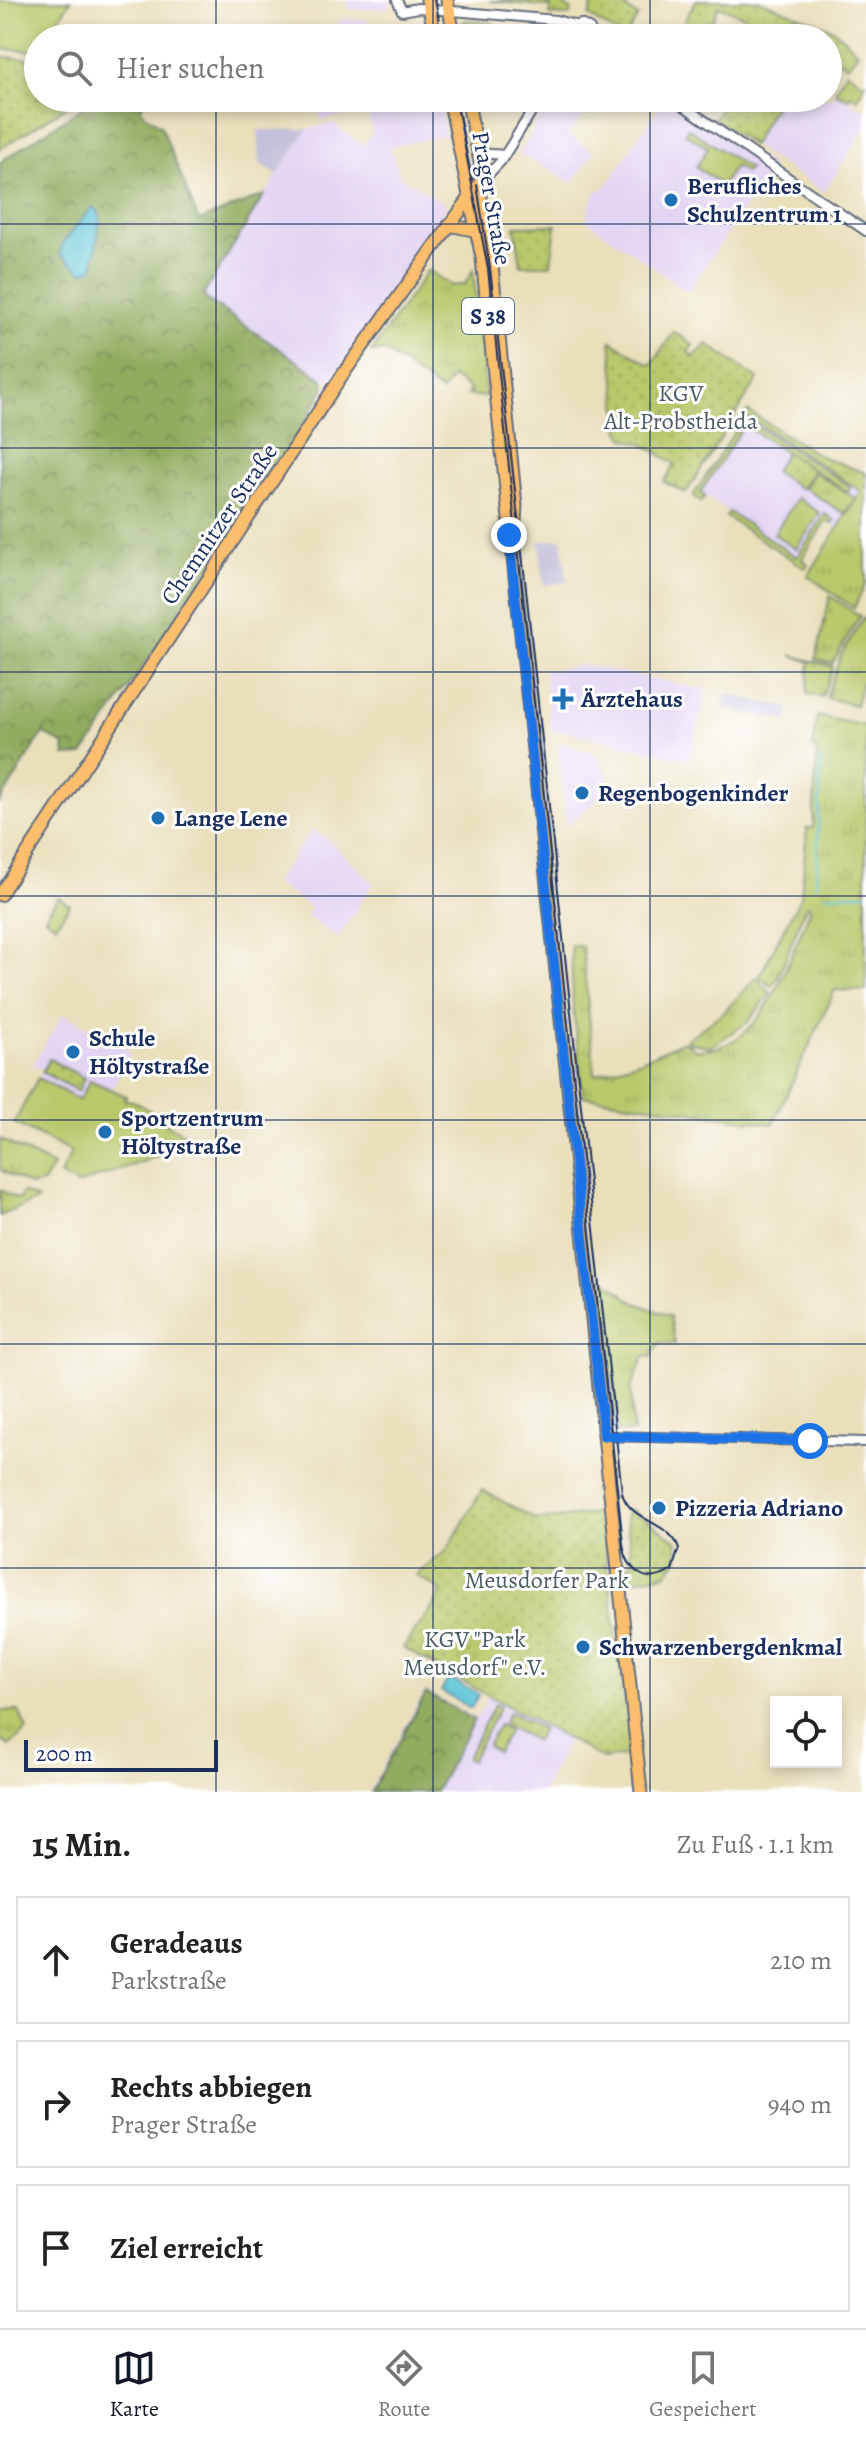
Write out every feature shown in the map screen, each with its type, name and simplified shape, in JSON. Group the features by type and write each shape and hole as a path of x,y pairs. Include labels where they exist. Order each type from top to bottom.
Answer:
{"main road":[{"path":"439,6 448,24"},
{"name":"Prager Straße","path":"452,112 478,231 641,1792"},
{"name":"Prager Straße","path":"470,112 491,256 516,506 512,546"},
{"name":"Chemnitzer Straße","path":"0,895 341,377 481,182"},
{"path":"449,225 478,231"}],"street":[{"path":"397,0 402,11 439,6 571,24"},
{"path":"556,20 559,24"},
{"path":"481,182 505,155 531,112"},
{"path":"692,112 866,231"},
{"path":"478,153 505,155"},
{"path":"604,1436 866,1442"}],"shaded area":[{"path":"348,0 390,0 391,4 386,9 348,9"},
{"path":"339,19 367,20 367,24 339,24"},
{"path":"842,96 866,111 866,127 824,192 752,145 771,112 842,112"},
{"path":"320,112 362,113 321,120"},
{"path":"367,112 441,112 446,135 390,147 400,176 447,205 387,303 329,382 206,299 205,288 307,129 336,123 338,129 364,145 372,133"},
{"path":"543,112 585,112 569,135 594,152 573,183 519,154"},
{"name":"Berufliches Schulzentrum 1","path":"656,112 693,112 772,166 688,292 586,220 595,191 605,188"},
{"path":"307,129 277,175 260,164 258,130"},
{"path":"749,418 862,492 838,528 826,521 802,560 700,493"},
{"path":"562,539 567,582 544,585 539,541"},
{"path":"583,665 708,690 689,760 564,731 551,732 544,671"},
{"path":"726,694 790,708 788,721 722,708"},
{"name":"Regenbogenkinder","path":"558,743 594,752 609,775 595,803 567,824"},
{"path":"312,830 326,838 373,883 338,938 306,916 311,908 274,883"},
{"path":"63,1014 127,1049 130,1055 111,1090 79,1100 38,1078 42,1069 33,1065"},
{"path":"425,1691 476,1719 489,1696 568,1740 542,1792 369,1792"}],"green space":[{"path":"0,0 71,0 56,24 24,24 24,50 0,49"},
{"path":"564,0 562,4 572,11 568,16 550,15 551,7 489,1"},
{"path":"594,0 615,0 638,17 633,24 602,24 589,16"},
{"path":"696,0 759,0 820,24 764,24 755,20 754,24 743,24 746,17 718,6 711,24 683,24"},
{"path":"466,20 494,23 462,24"},
{"path":"842,37 858,52 848,66 842,63"},
{"path":"0,57 24,58 24,112 58,112 0,149"},
{"path":"846,71 866,82 857,99 851,95 848,99 842,96 842,79"},
{"path":"76,112 143,112 161,126 199,221 264,195 204,294 206,299 322,378 325,387 286,455 83,755 65,756 64,745 43,733 0,802 0,162"},
{"path":"718,112 771,112 752,145 714,119"},
{"path":"688,128 749,169 745,173 735,166 722,185 696,167 708,148 685,133"},
{"path":"556,225 551,265 521,265 515,226"},
{"path":"428,270 452,286 465,284 473,270 486,397 467,395 470,390 452,377 442,392 385,351 371,352"},
{"name":"KGV Alt-Probstheida","path":"674,332 693,345 688,352 694,357 707,344 758,379 686,493 664,482 675,464 641,443 625,439 620,431 611,341 651,365"},
{"path":"748,411 820,456 866,473 866,583 854,608 808,576 861,491 749,418 700,493 705,496 701,502 693,496"},
{"path":"753,424 851,487 848,492 750,429"},
{"path":"786,452 813,470 801,489 774,471"},
{"path":"814,472 855,498 845,514 804,488"},
{"path":"797,498 820,513 796,549 774,534"},
{"path":"729,512 797,557 825,514 835,521 832,524 826,521 802,559 808,564 805,568 726,517"},
{"path":"830,596 860,616 832,664 816,659"},
{"path":"863,618 866,620 866,668 856,705 826,698 841,655"},
{"path":"791,655 833,667 822,697 807,694 810,662"},
{"path":"817,716 866,726 866,991 835,990 773,1124 583,1096 573,1008 571,945 582,947 595,1075 642,1060 684,1041 696,1050 720,1047 741,1036 771,999 811,909 808,905 803,913 778,978 771,986 759,977 801,896 807,828 813,828 817,751 813,748"},
{"path":"58,897 70,905 56,925 45,917"},
{"path":"756,978 771,993 748,1022 710,1047 689,1042 687,1039 725,1011"},
{"path":"49,1059 84,1078 78,1091 42,1072"},
{"name":"Sportzentrum Höltystraße","path":"38,1078 79,1100 90,1080 126,1096 124,1100 134,1101 168,1122 167,1125 194,1138 167,1153 77,1185 60,1175 71,1152 14,1123"},
{"path":"0,1139 53,1166 43,1183 31,1186 0,1170"},
{"path":"0,1190 19,1200 23,1192 38,1200 0,1216"},
{"path":"602,1277 633,1302 670,1316 675,1344 660,1342 651,1357 644,1356 631,1389 633,1432 617,1432"},
{"name":"Meusdorfer Park","path":"482,1490 537,1520 600,1513 632,1755 603,1759 403,1648 441,1591 416,1575 447,1550"},
{"path":"631,1509 676,1540 679,1557 666,1574 632,1580 627,1567 632,1562 626,1514"},
{"path":"426,1693 474,1720 435,1792 371,1792"},
{"path":"495,1704 500,1706 471,1761 466,1759"},
{"path":"0,1711 19,1711 27,1730 9,1746 0,1739"},
{"path":"509,1712 542,1729 536,1741 503,1724"},
{"path":"499,1725 509,1730 497,1752 487,1746"}],"water":[{"path":"92,207 99,212 100,219 93,268 83,272 60,254 63,243"},
{"path":"449,1678 479,1695 471,1708 441,1691"}],"waterway":[{"path":"816,886 821,758"},
{"path":"826,895 866,893"}],"tram line":[{"path":"435,0 439,19"},
{"path":"458,112 488,269 623,1544 633,1568 639,1574 654,1577 672,1570 679,1548 667,1532 633,1510 622,1493 525,580 490,268 477,185"}],"place":[{"name":"Berufliches Schulzentrum 1","path":"671,200"},
{"name":"Ärztehaus","path":"563,699"},
{"name":"Regenbogenkinder","path":"582,793"},
{"name":"Lange Lene","path":"158,818"},
{"name":"Schule Höltystraße","path":"73,1052"},
{"name":"Sportzentrum Höltystraße","path":"105,1132"},
{"name":"Pizzeria Adriano","path":"659,1508"},
{"name":"Schwarzenbergdenkmal","path":"583,1647"}],"route":[{"path":"509,535 604,1436 810,1441"}],"park label":[{"name":"KGV \"Park Meusdorf\" e.V.","path":"475,1653"}]}
